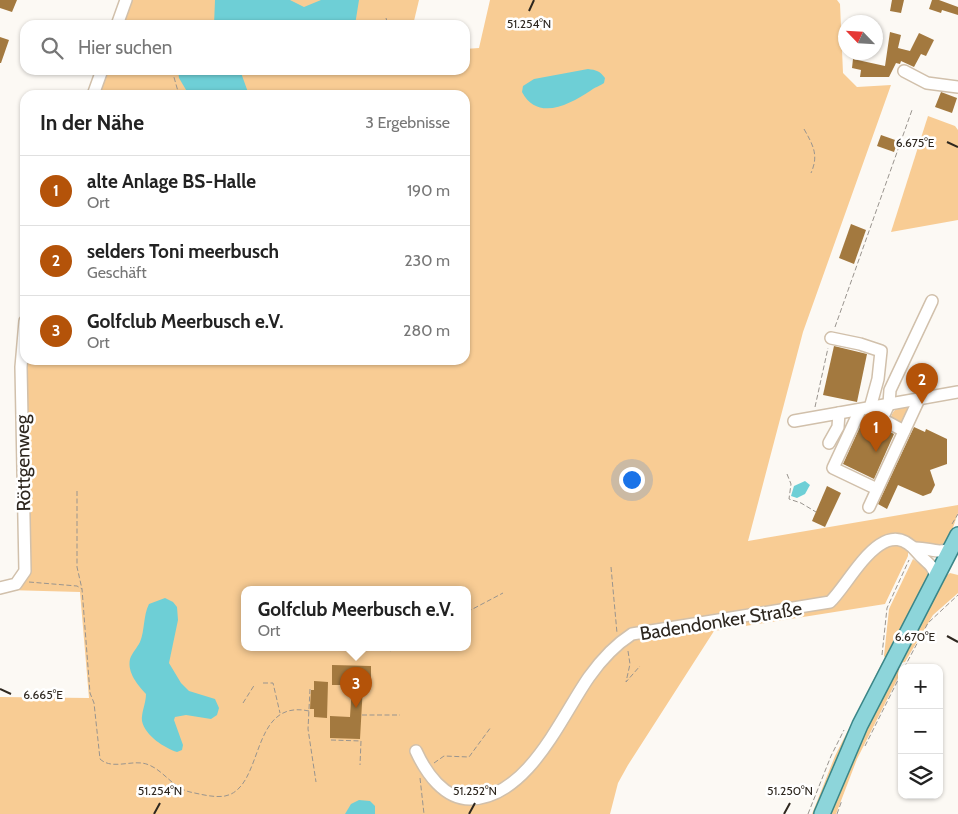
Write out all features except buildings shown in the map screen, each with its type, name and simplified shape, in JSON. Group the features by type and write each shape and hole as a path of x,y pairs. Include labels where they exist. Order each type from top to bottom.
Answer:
{"main road":[{"path":"822,814 860,726 936,579 953,537"}],"street":[{"path":"119,20 126,0"},
{"path":"904,71 927,83 958,87"},
{"path":"95,90 100,75"},
{"path":"904,431 882,419 889,404 890,390 932,301"},
{"path":"831,338 881,351 878,379 865,409 837,455 833,468 877,489"},
{"name":"Röttgenweg","path":"20,365 25,562 22,578"},
{"path":"794,420 953,394"},
{"path":"869,507 919,399"},
{"path":"829,443 838,427 839,413"},
{"name":"Badendonker Straße","path":"914,548 924,548 937,552 953,537"},
{"name":"Badendonker Straße","path":"416,751 425,768 442,788 456,796 473,799 500,791 514,781 530,765 557,730 589,678 608,654 632,634 824,604 837,595 880,542 892,539 914,548 931,563 935,569 936,579"},
{"path":"0,588 12,586 22,578"}],"path":[{"path":"173,75 177,90"},
{"path":"812,418 831,338 912,110"},
{"path":"804,129 816,153 815,164 811,173"},
{"path":"787,474 791,484 789,499 801,502 816,512"},
{"path":"77,491 77,567 82,589 90,693 94,703 100,759 106,764 149,764 186,790 226,796 236,790 244,780 269,727 281,713 299,709 309,711"},
{"path":"953,537 958,514"},
{"path":"881,660 887,608 914,548"},
{"path":"22,578 30,583 77,586 82,589"},
{"path":"471,610 503,593"},
{"path":"906,664 934,615 958,595"},
{"path":"355,651 355,659"},
{"path":"863,750 898,680"},
{"path":"263,683 273,683 281,713"},
{"path":"243,703 254,684"},
{"path":"310,690 310,746 316,782"},
{"path":"362,715 400,715"},
{"path":"424,814 418,772 444,756 469,757 491,727"},
{"path":"808,814 831,756 844,730"},
{"path":"331,740 362,741 360,765"},
{"path":"837,814 842,799"}],"shaded area":[{"path":"129,0 419,0 414,20 123,20"},
{"path":"490,0 837,0 840,4 840,15 838,15 838,60 842,60 843,73 857,87 891,85 803,332 748,541 958,505 958,513 948,542 931,546 896,537 879,539 818,608 877,549 897,544 908,551 908,556 885,604 714,631 628,765 618,783 610,814 0,814 0,697 89,698 80,592 7,590 21,582 25,365 470,365 470,90 98,90 103,75 470,75 470,49 479,48"},
{"path":"928,116 955,126 958,130 958,220 891,232"},
{"path":"912,404 900,428 891,420 891,416 895,410"},
{"path":"913,559 929,571 928,579 887,661 884,656 889,609"},
{"path":"950,573 958,575 958,593 933,615 905,662 900,663 946,576"},
{"path":"882,663 886,664 816,814 812,814 835,756"},
{"path":"898,668 898,678 857,759 836,814 830,814 867,727"}],"water":[{"path":"215,0 290,0 304,7 321,0 359,0 356,20 214,20"},
{"path":"588,69 596,70 601,74 605,78 604,83 564,105 554,108 537,106 529,101 522,92 523,86 534,79"},
{"path":"179,75 242,75 247,90 186,90"},
{"path":"805,481 810,485 805,494 797,498 791,496 794,486"},
{"path":"165,598 173,602 177,607 178,620 169,663 181,683 189,691 215,699 219,708 217,715 211,719 186,715 175,717 174,720 183,745 182,750 177,752 156,741 147,732 142,721 146,694 134,678 129,664 142,637 149,604"},
{"path":"359,800 370,801 375,806 375,814 345,814 351,804"}],"place":[{"name":"selders Toni meerbusch","path":"922,404"},
{"name":"alte Anlage BS-Halle","path":"876,452"},
{"name":"Golfclub Meerbusch e.V.","path":"356,708"}]}
